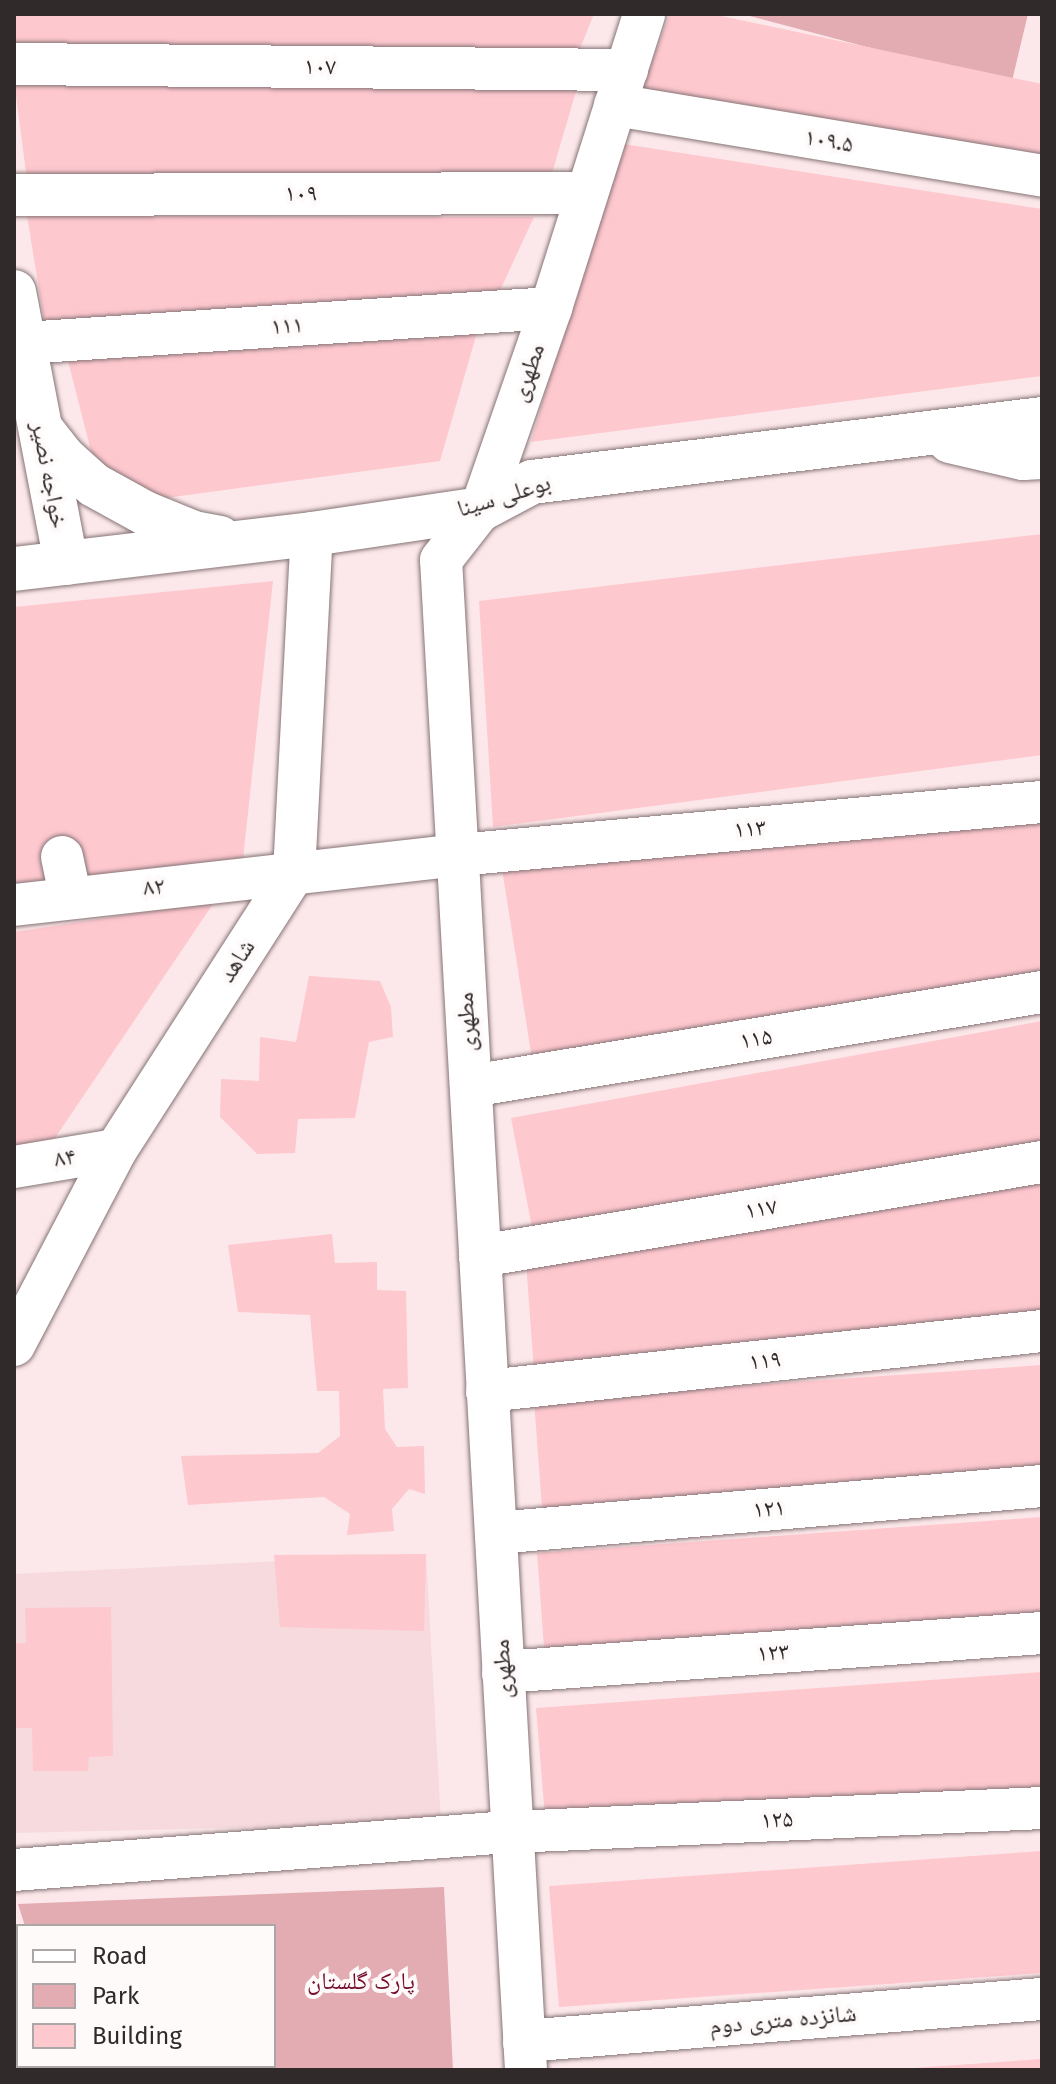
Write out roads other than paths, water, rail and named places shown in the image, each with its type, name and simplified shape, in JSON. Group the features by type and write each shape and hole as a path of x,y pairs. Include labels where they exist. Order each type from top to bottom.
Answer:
{"main road":[{"name":"خواجه نصیر","path":"14,292 66,563"},
{"name":"بوعلی سینا","path":"14,569 312,534 481,509 532,482 1042,419"},
{"path":"40,427 64,458 94,485 145,513 182,528 240,542"},
{"path":"920,434 1023,458 1042,457"}],"street":[{"name":"مطهری","path":"525,2055 441,560 481,509 551,308 644,14"},
{"name":"۱۰۷","path":"14,64 621,88"},
{"name":"۱۰۹.۵","path":"621,88 1042,176"},
{"name":"۱۰۹","path":"14,195 587,193"},
{"name":"۱۱۱","path":"24,343 551,308"},
{"name":"شاهد","path":"15,1340 116,1150 294,873 312,534"},
{"name":"۱۱۳","path":"294,873 458,855 1042,802"},
{"name":"۸۲","path":"14,905 66,876 294,873"},
{"name":"۱۱۵","path":"471,1086 1042,992"},
{"name":"۸۴","path":"14,1167 116,1150"},
{"name":"۱۱۷","path":"480,1256 1042,1162"},
{"name":"۱۱۹","path":"487,1391 1042,1331"},
{"name":"۱۲۱","path":"496,1533 1042,1486"},
{"name":"۱۲۳","path":"503,1672 1042,1633"},
{"name":"۱۲۵","path":"14,1870 512,1832 1042,1808"},
{"name":"شانزده متری دوم","path":"525,2055 1042,1999"}],"park label":[{"name":"پارک گلستان","path":"361,1982"}]}
